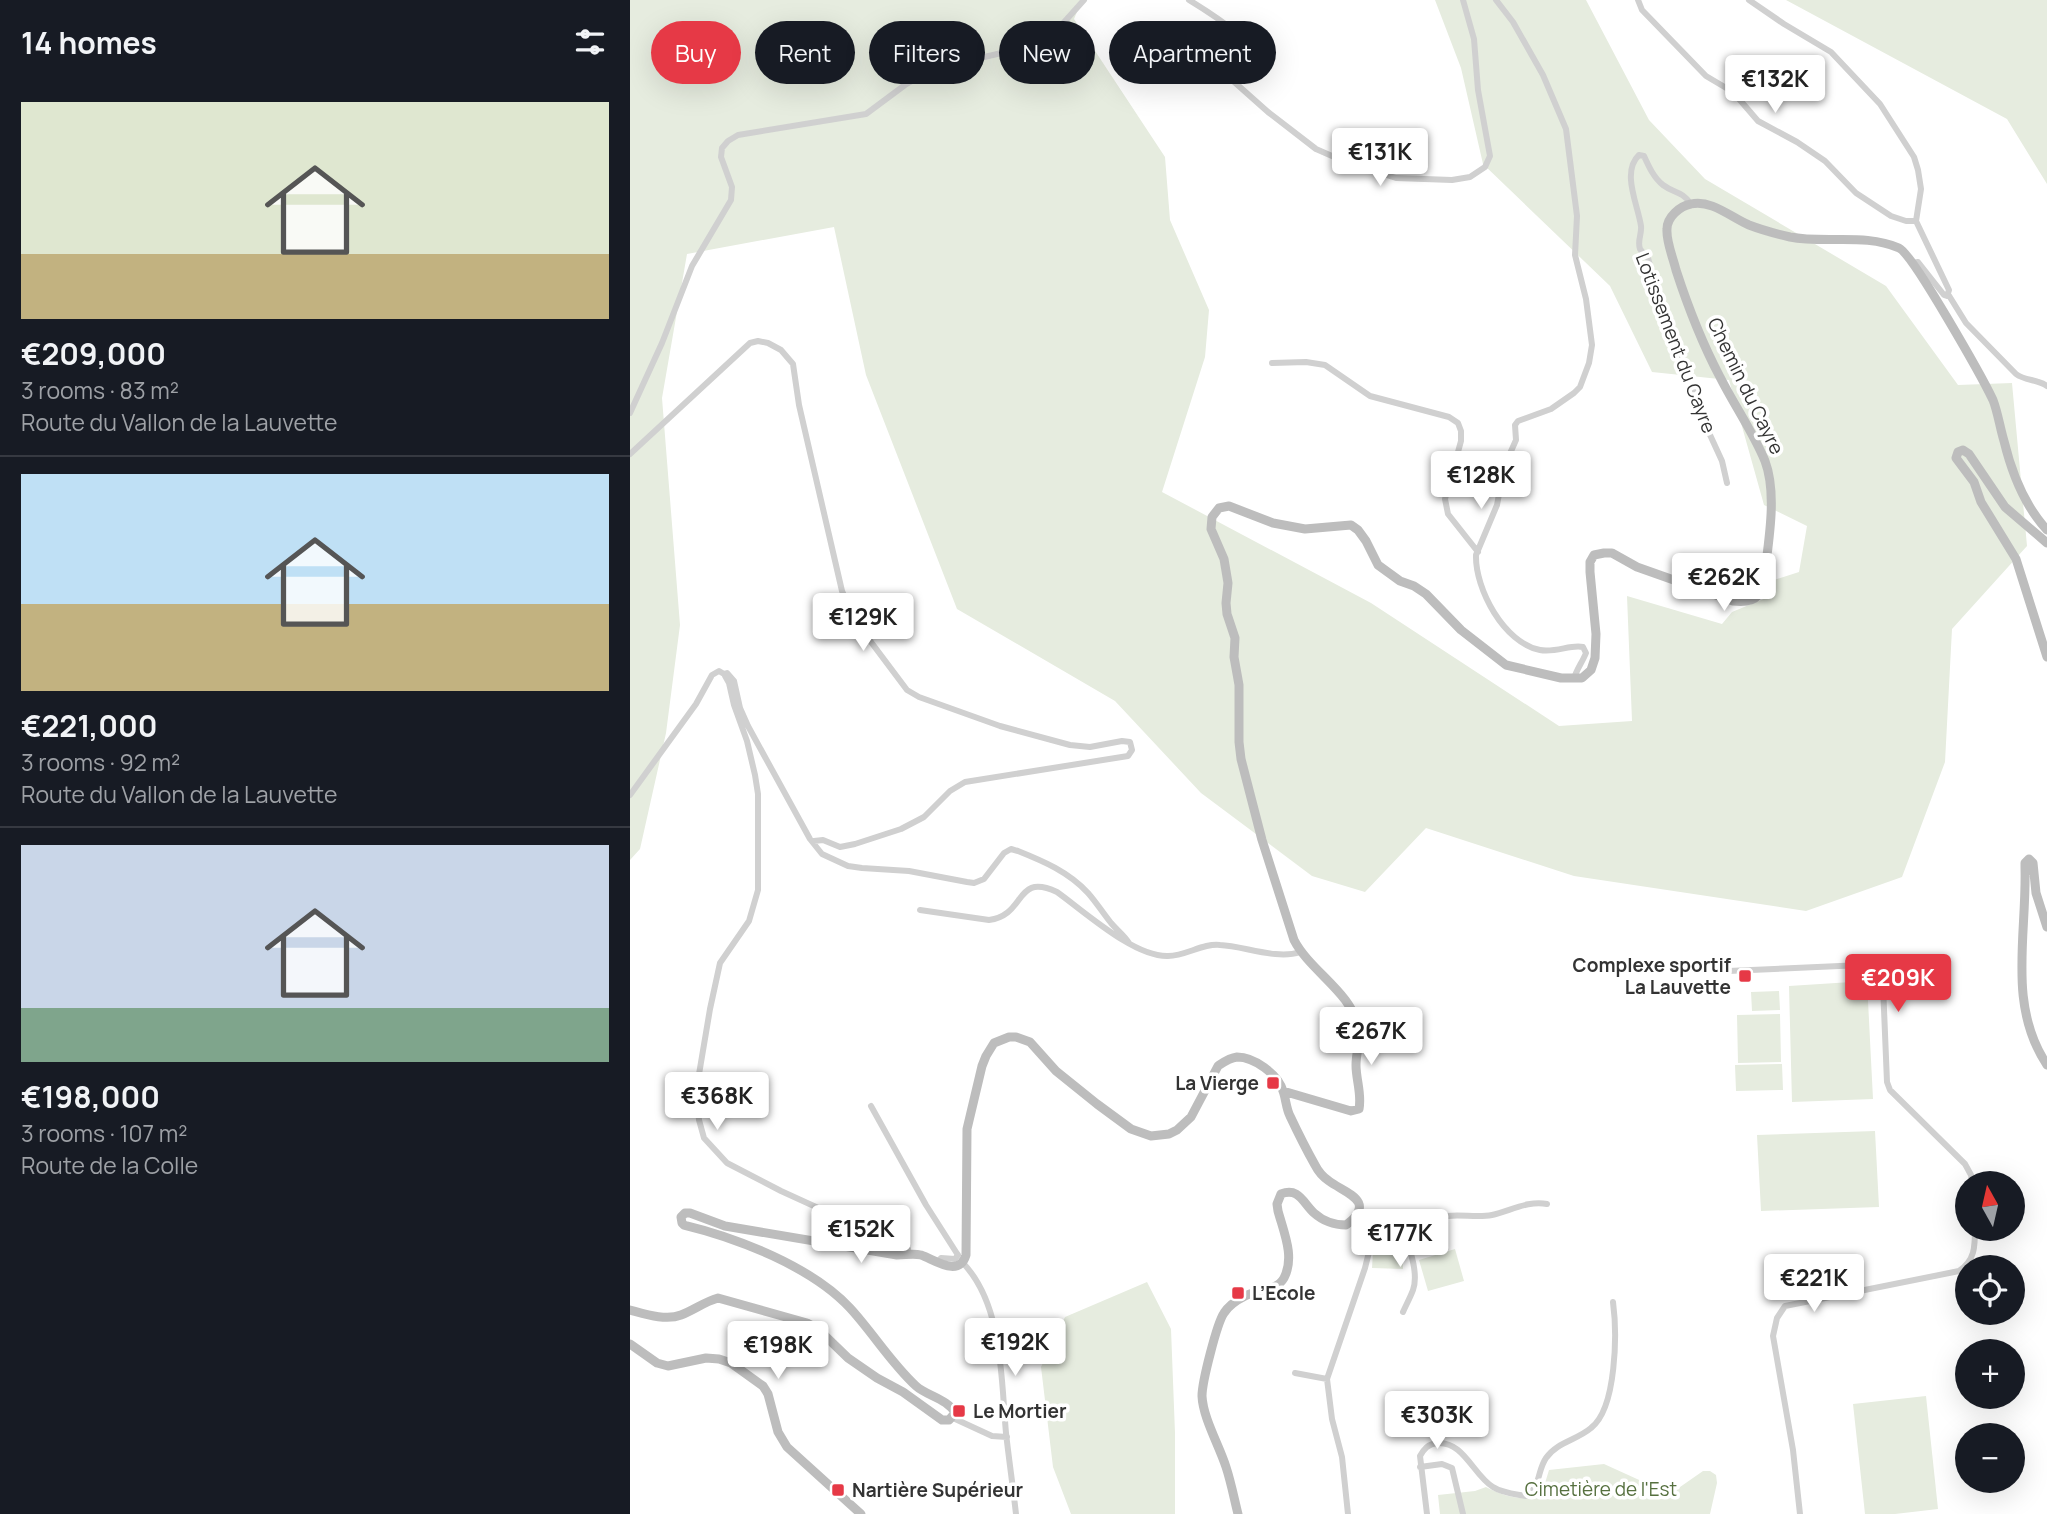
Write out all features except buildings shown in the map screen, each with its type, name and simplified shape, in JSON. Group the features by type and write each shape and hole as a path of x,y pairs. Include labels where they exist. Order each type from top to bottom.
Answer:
{"street":[{"path":"630,413 662,343 692,266 731,200 732,187 721,157 722,148 728,141 738,135 866,114 905,85 933,69 1031,46 1057,30 1084,0"},
{"path":"1189,0 1211,13 1256,51 1266,63 1265,68 1259,69 1232,64 1227,71 1232,80 1315,149 1396,178 1452,180 1470,177 1485,167 1490,156 1478,90 1474,39 1463,0"},
{"path":"1283,1091 1351,1111 1359,1109 1361,1101 1356,1065 1358,1025 1347,1002 1300,952 1262,840 1241,759 1234,638 1227,614 1226,570 1211,529 1212,517 1219,508 1229,506 1273,523 1305,529 1351,525 1366,541 1378,565 1400,581 1426,594 1461,630 1506,665 1574,679 1586,653 1583,647 1558,651 1537,649 1518,640 1502,624 1488,603 1476,563 1497,505 1504,467 1516,440 1515,425 1518,421 1550,409 1574,393 1580,387 1592,352 1586,299 1575,254 1577,216 1566,129 1543,75 1513,22 1496,0"},
{"path":"1638,0 1642,10 1706,76 1733,92 1758,121 1825,161 1856,193 1891,216 1916,221"},
{"path":"1749,0 1831,51 1880,104 1914,157 1921,189 1916,221 1948,294 1966,323 2015,374 2047,386"},
{"name":"Lotissement du Cayre","path":"1691,204 1684,195 1664,186 1655,177 1644,156 1639,155 1633,160 1632,182 1642,231 1640,249 1648,258 1668,328 1679,358 1692,382 1705,424 1722,461 1727,483"},
{"path":"1691,204 1706,204 1749,225 1790,237 1863,240 1892,245 1903,250 1913,262 1993,401 2021,494 2047,530"},
{"name":"Chemin du Cayre","path":"1574,679 1582,678 1591,670 1595,657 1596,634 1590,572 1590,562 1594,555 1612,553 1637,567 1734,601 1754,600 1763,584 1770,526 1766,463 1702,342 1682,289 1668,240 1666,228 1669,219 1678,210 1691,204"},
{"path":"1913,262 1919,262 1944,295 1948,294"},
{"path":"630,454 750,343 768,343 781,350 793,364 799,405 842,591 856,622 907,690 919,697 1000,726 1070,745 1090,747 1122,741 1130,742 1132,750 1128,756 965,782 950,791 923,817 901,829 840,847 823,840 810,839 748,726 740,708 733,677 719,671 712,674 696,704 630,795"},
{"path":"1272,363 1306,362 1325,365 1370,396 1449,417 1458,423 1461,441 1445,499 1448,514 1478,552"},
{"path":"2047,542 2005,507 1969,454 1964,450 1958,452 1955,458 1974,482 1981,502 2015,559 2047,657"},
{"path":"724,674 747,741 758,794 758,890 749,921 720,963 696,1092 704,1138 727,1163 908,1250 909,1254"},
{"path":"814,841 815,847 822,853 848,866 909,871 974,883 984,879 1004,853 1011,849 1018,850 1058,869 1074,880 1090,894 1129,943"},
{"path":"2047,927 2036,893 2033,863 2029,859 2025,863 2021,990 2025,1014 2039,1052 2047,1065"},
{"path":"920,911 999,919 1013,910 1024,891 1029,888 1047,888 1057,892 1129,943 1155,955 1168,956 1219,944 1287,955 1300,952"},
{"path":"1728,971 1862,965 1878,971 1883,985 1886,1082 1890,1090 1965,1164 1969,1171"},
{"path":"953,1418 955,1413 951,1407 918,1388 850,1308 815,1278 751,1247 684,1224 681,1219 685,1213 725,1226 869,1251 897,1255 918,1254 948,1266 959,1266 966,1255 967,1129 982,1066 995,1043 1009,1037 1030,1042 1056,1071 1097,1104 1130,1129 1151,1136 1169,1135 1177,1130 1191,1117 1218,1066 1225,1060 1241,1057 1261,1066 1274,1077 1283,1091 1289,1114 1315,1166 1330,1182 1351,1193 1359,1209 1353,1220 1346,1225 1337,1225 1313,1212 1298,1194 1282,1194 1277,1204 1290,1259 1283,1279 1275,1287 1254,1292 1236,1301 1224,1313 1218,1327 1202,1396 1204,1409 1226,1466 1238,1514"},
{"path":"871,1106 926,1205 958,1255 955,1259 941,1258 937,1262"},
{"path":"1373,1240 1447,1216 1459,1214 1478,1217 1534,1202 1547,1204"},
{"path":"1353,1220 1373,1240 1404,1238 1409,1246 1414,1288 1403,1312"},
{"path":"1348,1514 1342,1457 1332,1419 1327,1379 1366,1268 1373,1240"},
{"path":"1800,1514 1793,1450 1773,1336 1777,1318 1785,1306 1959,1271 1974,1254 1974,1241"},
{"path":"963,1263 973,1274 988,1301 1000,1357 1016,1514"},
{"path":"630,1310 665,1318 678,1316 718,1298 807,1323 818,1329 848,1358 942,1420 953,1418 992,1436 1007,1437"},
{"path":"1427,1514 1420,1468 1420,1456 1424,1448 1434,1443 1456,1448 1494,1489 1526,1496 1533,1491 1546,1458 1559,1445 1590,1429 1601,1418 1610,1390 1616,1343 1613,1302"},
{"path":"630,1344 651,1360 668,1366 706,1358 719,1359 731,1363 763,1386 768,1394 778,1432 790,1450 861,1514"},
{"path":"1296,1373 1327,1379"},
{"path":"1420,1468 1442,1464 1452,1468 1463,1514"}],"green space":[{"path":"630,0 1082,0 1075,21 999,21 999,84 1095,84 1095,51 1109,72 1109,84 1117,84 1165,157 1170,220 1209,310 1205,357 1162,492 1371,603 1559,726 1632,721 1627,596 1722,624 1732,612 1766,598 1771,581 1799,572 1807,526 1764,505 1729,380 1652,372 1610,286 1483,164 1461,68 1435,0 1586,0 1649,120 1705,179 1886,286 1958,385 2012,383 2027,546 1952,629 1945,762 1902,877 1806,911 1574,876 1426,828 1365,892 1312,876 1201,793 1115,701 957,609 866,375 834,227 687,254 662,398 680,625 666,733 640,849 630,860"},
{"path":"1786,0 2047,0 2047,184 2007,119"},
{"path":"1867,981 1873,1099 1792,1102 1789,986"},
{"path":"1779,991 1780,1010 1752,1011 1751,992"},
{"path":"1780,1014 1781,1062 1738,1063 1737,1015"},
{"path":"1782,1064 1783,1090 1736,1091 1735,1065"},
{"path":"1875,1131 1879,1207 1761,1211 1757,1135"},
{"path":"1455,1249 1464,1281 1428,1291 1419,1260"},
{"path":"1373,1252 1403,1252 1403,1269 1372,1268"},
{"path":"1147,1282 1171,1329 1175,1514 1071,1514 1053,1467 1041,1367 1065,1317"},
{"path":"1926,1396 1938,1509 1865,1514 1853,1404"},
{"name":"Cimetière de l'Est","path":"1604,1464 1670,1494 1703,1471 1710,1471 1716,1475 1717,1483 1710,1514 1440,1514 1438,1495 1475,1491 1486,1487 1507,1495 1528,1498 1542,1493 1549,1470"}],"place":[{"name":"Complexe sportif La Lauvette","path":"1745,976"},
{"name":"La Vierge","path":"1273,1083"},
{"name":"L’Ecole","path":"1238,1293"},
{"name":"Le Mortier","path":"959,1411"},
{"name":"Nartière Supérieur","path":"838,1490"}]}
